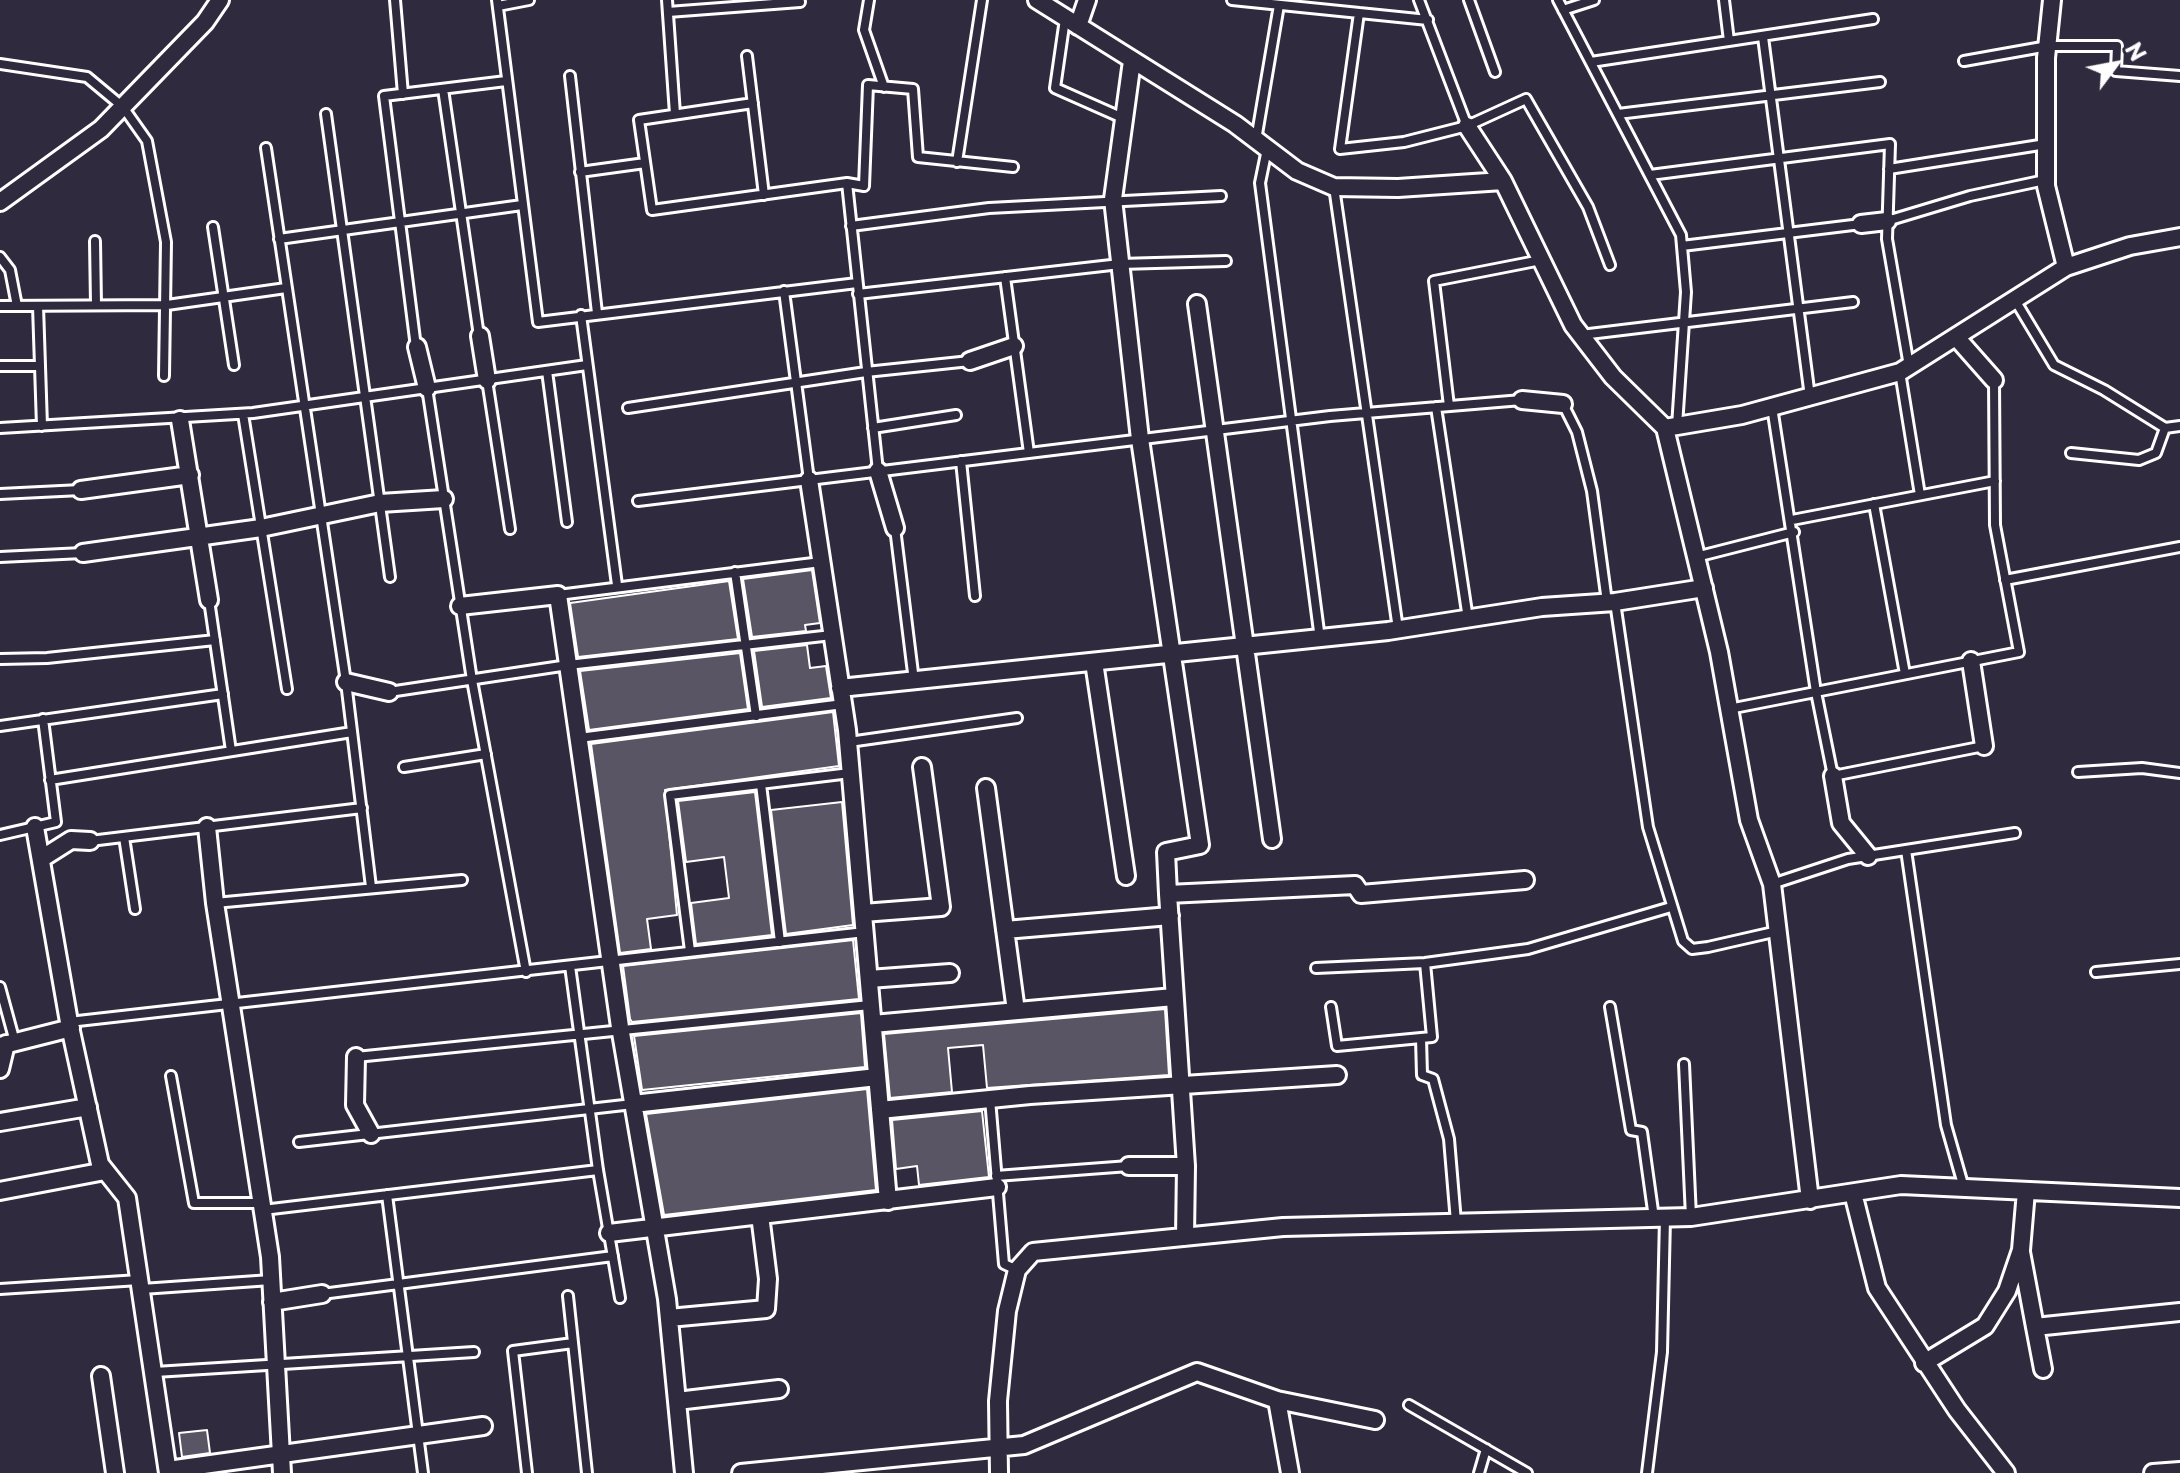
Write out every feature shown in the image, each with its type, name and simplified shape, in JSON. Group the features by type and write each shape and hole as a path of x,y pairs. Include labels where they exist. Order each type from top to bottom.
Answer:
{"street":[{"path":"0,202 101,129 205,22 220,0"},
{"path":"1037,0 1261,144 1297,171 1334,187 1398,188 1503,181"},
{"path":"1071,22 1087,0"},
{"path":"2052,0 2048,46 2046,179 2066,267"},
{"path":"1132,61 1113,199 1140,439 1200,845 1166,852 1186,1166 1185,1237"},
{"path":"1467,126 1503,181 1581,335 1613,377 1671,427 1749,820 1772,884 1810,1200"},
{"path":"1861,224 1887,221"},
{"path":"1671,427 1772,407 1905,369 2066,267 2130,246 2180,237"},
{"path":"1197,304 1272,839"},
{"path":"480,336 487,380"},
{"path":"1956,337 1994,380"},
{"path":"970,361 1014,346"},
{"path":"417,347 427,388"},
{"path":"1522,400 1563,404"},
{"path":"180,420 209,600"},
{"path":"878,471 895,528"},
{"path":"81,490 190,475"},
{"path":"809,480 848,742 888,1201"},
{"path":"83,553 261,528 380,503 444,499"},
{"path":"842,696 914,681 1398,630 1542,607 1611,603 1704,588"},
{"path":"460,606 558,595 620,1027 669,1318 684,1473"},
{"path":"1971,661 1984,746"},
{"path":"1094,662 1126,876"},
{"path":"346,682 389,692"},
{"path":"863,913 941,907 922,767"},
{"path":"1833,776 1841,823 1868,856"},
{"path":"986,788 1016,1011"},
{"path":"35,827 70,1025 100,1164 127,1198 168,1472 281,1453 483,1426"},
{"path":"207,827 215,903 271,1280 282,1473"},
{"path":"41,859 71,840 90,841"},
{"path":"1168,894 1355,885 1361,894 1525,880"},
{"path":"1005,930 1170,916"},
{"path":"869,979 950,973"},
{"path":"873,1024 1174,997"},
{"path":"0,1069 7,1044 70,1025"},
{"path":"356,1057 355,1105 371,1134"},
{"path":"880,1110 990,1099 1337,1075"},
{"path":"633,1104 877,1077"},
{"path":"0,1122 88,1107"},
{"path":"1129,1166 1186,1166"},
{"path":"0,1191 105,1171"},
{"path":"609,1233 653,1225 888,1201 997,1181"},
{"path":"999,1473 998,1401 1007,1311 1017,1270 1033,1252 1283,1227 1691,1217 1901,1185 2180,1198"},
{"path":"1924,1363 1985,1326 2007,1291 2021,1250 2026,1191"},
{"path":"1853,1193 1877,1288 1924,1363 2006,1473"},
{"path":"669,1318 766,1309 768,1279 760,1215"},
{"path":"2021,1250 2043,1369"},
{"path":"272,1302 322,1294"},
{"path":"2035,1327 2180,1312"},
{"path":"741,1473 810,1469 1024,1445 1197,1372 1277,1400 1375,1420"},
{"path":"101,1376 115,1473"},
{"path":"677,1401 779,1389"},
{"path":"1277,1400 1290,1473"},
{"path":"2153,1473 2180,1471"}],"lane":[{"path":"395,0 403,94"},
{"path":"529,0 498,3 538,322 857,283"},
{"path":"667,0 675,114"},
{"path":"869,0 864,30 884,87"},
{"path":"957,162 982,0"},
{"path":"1232,0 1428,20"},
{"path":"1419,0 1467,126"},
{"path":"1469,0 1495,72"},
{"path":"1558,0 1681,235 1686,292 1671,427"},
{"path":"1563,10 1594,0"},
{"path":"1724,0 1729,41"},
{"path":"668,12 800,2"},
{"path":"1279,5 1261,144 1260,183 1320,639"},
{"path":"1359,13 1340,149 1404,142 1467,126 1526,99 1588,207 1610,265"},
{"path":"1591,62 1873,19"},
{"path":"1071,22 1055,88 1125,119"},
{"path":"1763,37 1810,397"},
{"path":"1964,61 2048,46 2117,46 2116,71 2180,76"},
{"path":"747,56 764,195"},
{"path":"0,64 87,77 123,107 147,141 166,242 164,376"},
{"path":"570,76 597,313"},
{"path":"417,347 384,96 506,81"},
{"path":"1618,114 1880,82"},
{"path":"753,103 639,120 652,210 847,183 864,186 868,85 913,89 918,157 1013,167"},
{"path":"443,89 480,336"},
{"path":"326,114 390,577"},
{"path":"1650,175 1890,144 1887,239 1920,495"},
{"path":"1889,169 2046,144"},
{"path":"266,148 346,682 371,887"},
{"path":"580,172 645,163"},
{"path":"1887,221 1970,196 2046,179"},
{"path":"847,183 878,471"},
{"path":"1334,187 1398,630"},
{"path":"851,226 989,208 1113,199 1221,196"},
{"path":"279,239 522,205"},
{"path":"1682,246 1861,224"},
{"path":"213,227 234,365"},
{"path":"95,241 96,305"},
{"path":"0,257 10,270 17,306"},
{"path":"1449,406 1434,281 1541,260"},
{"path":"858,294 1120,264 1226,261"},
{"path":"1005,277 1029,453"},
{"path":"0,306 167,305 286,288"},
{"path":"784,291 809,480"},
{"path":"2015,300 2054,365 2104,390 2165,428 2180,426"},
{"path":"1581,335 1853,302"},
{"path":"38,306 42,426"},
{"path":"581,315 617,585"},
{"path":"628,408 866,372 970,361"},
{"path":"0,428 243,414 587,365"},
{"path":"0,366 40,366"},
{"path":"547,371 567,522"},
{"path":"487,380 510,529"},
{"path":"1729,709 2019,652 1995,525 1994,380"},
{"path":"427,388 472,680 526,972"},
{"path":"638,501 1289,421 1522,400"},
{"path":"1563,404 1577,432 1592,491 1648,827 1683,941 1692,949 1778,931"},
{"path":"1436,407 1468,619"},
{"path":"1772,407 1794,532 1816,692 1833,776 1984,746"},
{"path":"243,414 287,689"},
{"path":"873,428 956,415"},
{"path":"2071,453 2139,460 2156,453 2165,428"},
{"path":"961,461 975,596"},
{"path":"1792,520 1995,481"},
{"path":"0,494 81,490"},
{"path":"1874,504 1905,674"},
{"path":"895,528 914,681"},
{"path":"1696,557 1794,532"},
{"path":"2005,580 2180,547"},
{"path":"0,557 83,553"},
{"path":"558,595 617,585 821,562"},
{"path":"735,572 756,716"},
{"path":"209,600 231,751"},
{"path":"389,692 568,665 832,635"},
{"path":"0,659 47,658 215,640"},
{"path":"0,726 223,694"},
{"path":"579,738 756,716 842,696"},
{"path":"848,742 1017,718"},
{"path":"0,835 56,822 43,719"},
{"path":"50,780 352,732"},
{"path":"404,767 486,754"},
{"path":"2078,772 2142,768 2180,773"},
{"path":"690,951 670,795 850,773"},
{"path":"761,784 780,942"},
{"path":"90,841 362,808"},
{"path":"1772,884 1868,856 2015,833"},
{"path":"124,837 135,909"},
{"path":"1906,850 1946,1125 1964,1188"},
{"path":"215,903 462,880"},
{"path":"1316,968 1425,963 1528,949 1671,907"},
{"path":"70,1025 865,932"},
{"path":"1331,1007 1337,1046 1432,1037 1425,963"},
{"path":"2096,972 2180,964"},
{"path":"570,966 598,1170 620,1298"},
{"path":"0,987 7,1044"},
{"path":"356,1057 620,1027 871,1005"},
{"path":"1610,1007 1631,1130 1642,1132 1659,1218 1662,1352 1646,1460 1647,1473"},
{"path":"1421,1038 1422,1075 1433,1079 1449,1139 1456,1223"},
{"path":"1684,1064 1691,1217"},
{"path":"171,1076 194,1203 262,1207 598,1170"},
{"path":"990,1099 1004,1264 1017,1270"},
{"path":"299,1142 633,1104"},
{"path":"997,1181 1129,1166"},
{"path":"387,1195 423,1473"},
{"path":"322,1294 613,1256"},
{"path":"0,1289 271,1280"},
{"path":"568,1296 587,1473"},
{"path":"527,1473 513,1351 573,1343"},
{"path":"155,1372 474,1352"},
{"path":"1409,1405 1527,1473"},
{"path":"1479,1473 1486,1449"}],"building":[{"path":"812,570 820,623 805,625 806,631 752,637 743,579"},
{"path":"729,581 738,639 578,657 570,603"},
{"path":"807,645 810,668 826,666 831,698 762,707 754,651"},
{"path":"740,653 748,709 589,730 580,671"},
{"path":"833,712 839,766 665,790 677,915 647,919 651,949 620,953 591,744"},
{"path":"755,792 772,935 696,944 691,903 729,898 724,857 686,862 678,801"},
{"path":"842,802 853,925 786,934 771,810"},
{"path":"853,940 859,999 632,1022 630,1019 623,966"},
{"path":"1165,1009 1169,1075 987,1088 983,1045 948,1048 952,1092 890,1098 884,1034"},
{"path":"861,1013 865,1067 642,1090 634,1036"},
{"path":"867,1089 876,1190 664,1215 646,1114"},
{"path":"982,1111 989,1177 919,1185 917,1166 896,1169 892,1120"},
{"path":"207,1430 210,1453 182,1457 179,1433"}]}
